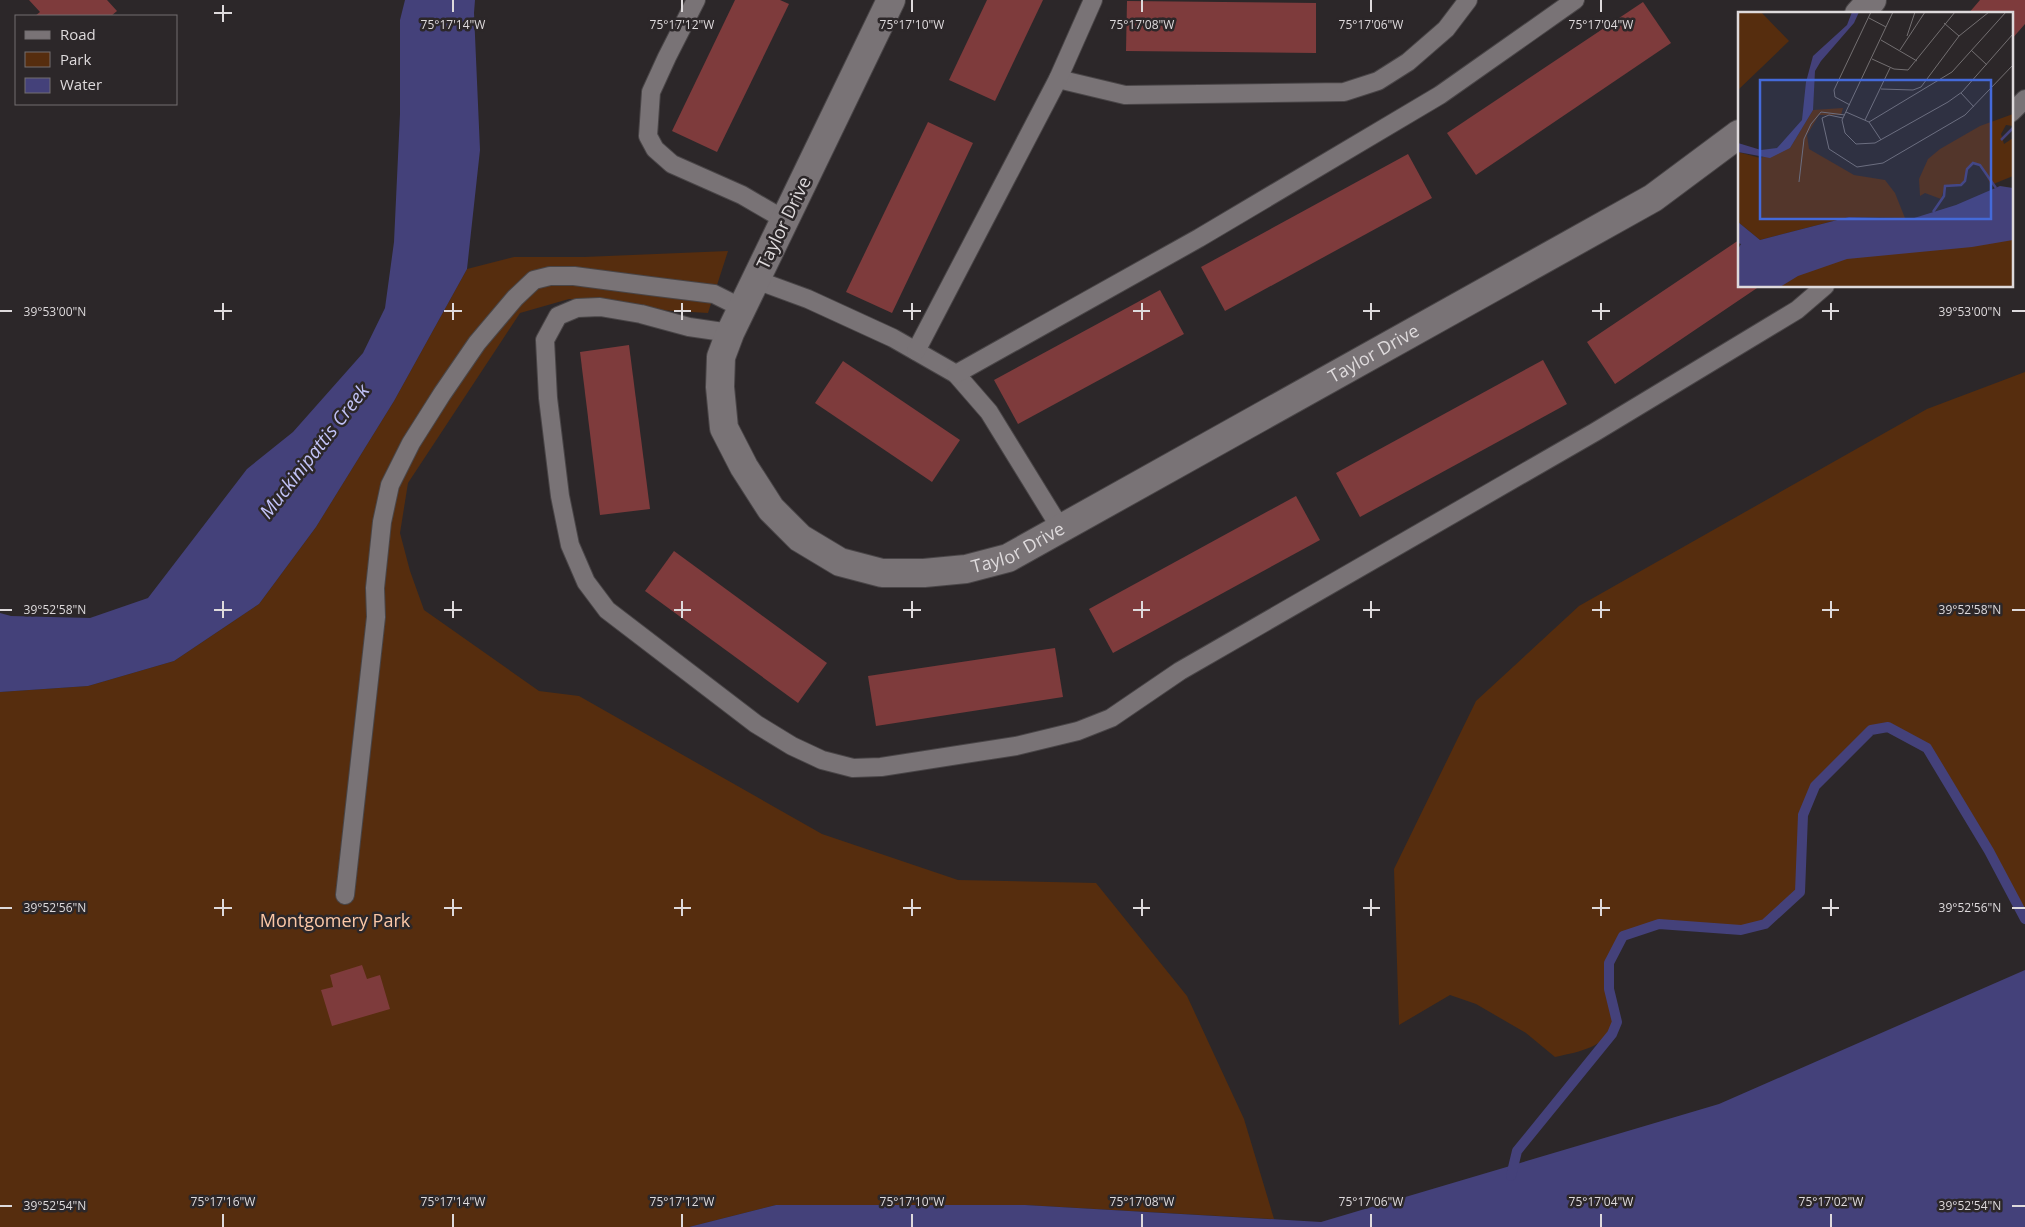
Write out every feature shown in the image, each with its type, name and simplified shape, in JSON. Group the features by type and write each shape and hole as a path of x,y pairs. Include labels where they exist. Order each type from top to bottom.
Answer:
{"street":[{"name":"Taylor Drive","path":"891,0 730,333 721,357 720,387 724,428 744,467 771,509 800,538 840,562 882,573 924,573 966,569 1008,558 1653,198 1738,135"},
{"path":"1861,12 1872,0"}],"lane":[{"path":"696,0 651,92 648,136 655,148 672,164 742,195 785,220"},
{"path":"916,351 1058,79 1093,0"},
{"path":"1058,79 1125,95 1344,92 1378,81 1408,62 1446,30 1468,0"},
{"path":"956,374 1199,238 1431,100 1575,0"},
{"path":"2012,113 2025,99"},
{"path":"345,895 376,617 375,588 382,522 390,486 411,442 442,394 477,343 515,298 534,280 550,276 574,276 714,294 742,308"},
{"path":"756,280 808,299 916,351 956,374 989,412 1060,529"},
{"path":"730,333 689,327 641,314 600,307 577,308 558,316 545,340 548,398 560,496 570,545 586,582 607,610 756,724 792,746 822,760 853,768 881,767 1016,746 1078,731 1111,718 1180,671 1594,432 1797,310 1823,288"}],"green space":[{"name":"Montgomery Park","path":"728,251 708,313 659,310 610,300 569,299 520,313 408,483 400,533 410,571 424,610 539,691 579,696 822,834 958,880 1096,883 1187,996 1244,1119 1274,1219 1025,1205 776,1205 689,1227 0,1227 0,692 88,686 174,661 259,604 316,527 394,401 467,269 514,257 584,257"},
{"path":"2025,372 2025,918 1989,851 1927,748 1889,727 1871,730 1815,786 1803,815 1800,892 1765,924 1741,930 1659,924 1623,936 1609,963 1609,989 1617,1021 1612,1030 1599,1043 1583,1050 1555,1057 1526,1033 1476,1004 1450,995 1399,1025 1394,869 1476,701 1579,606 1927,409"}],"water":[{"name":"Muckinipattis Creek","path":"405,0 475,0 480,150 467,269 394,401 316,527 259,604 174,661 88,686 0,692 0,613 11,616 90,618 148,598 247,469 293,432 363,353 385,308 394,242 400,114 400,20"},
{"path":"2025,970 2025,1227 689,1227 776,1205 1025,1205 1321,1222 1719,1104"}],"building":[{"path":"29,0 107,0 117,11 112,15 36,15 40,12"},
{"path":"735,0 780,0 789,4 717,152 672,131"},
{"path":"987,0 1043,0 995,101 949,80"},
{"path":"1980,0 2025,0 2025,24 2012,39 2012,12 1970,12"},
{"path":"1127,1 1316,3 1316,53 1126,51"},
{"path":"1643,2 1671,43 1476,175 1447,133"},
{"path":"928,122 973,143 892,313 846,292"},
{"path":"1408,154 1432,198 1225,311 1201,267"},
{"path":"1738,241 1738,288 1757,288 1615,384 1587,342"},
{"path":"1160,290 1184,334 1018,424 994,380"},
{"path":"629,345 650,509 600,515 580,352"},
{"path":"1543,360 1567,404 1360,517 1336,473"},
{"path":"843,361 960,440 932,482 815,403"},
{"path":"1296,496 1320,540 1113,653 1089,609"},
{"path":"674,551 827,663 798,703 645,591"},
{"path":"1055,648 1063,697 876,726 868,676"},
{"path":"362,965 367,979 380,975 390,1009 332,1026 321,990 333,987 330,975"}],"waterway":[{"path":"1511,1176 1517,1151 1612,1034 1617,1022 1609,989 1609,963 1623,936 1659,924 1741,930 1765,924 1800,892 1803,815 1815,786 1871,730 1888,727 1927,748 1989,851 2025,919"}]}
